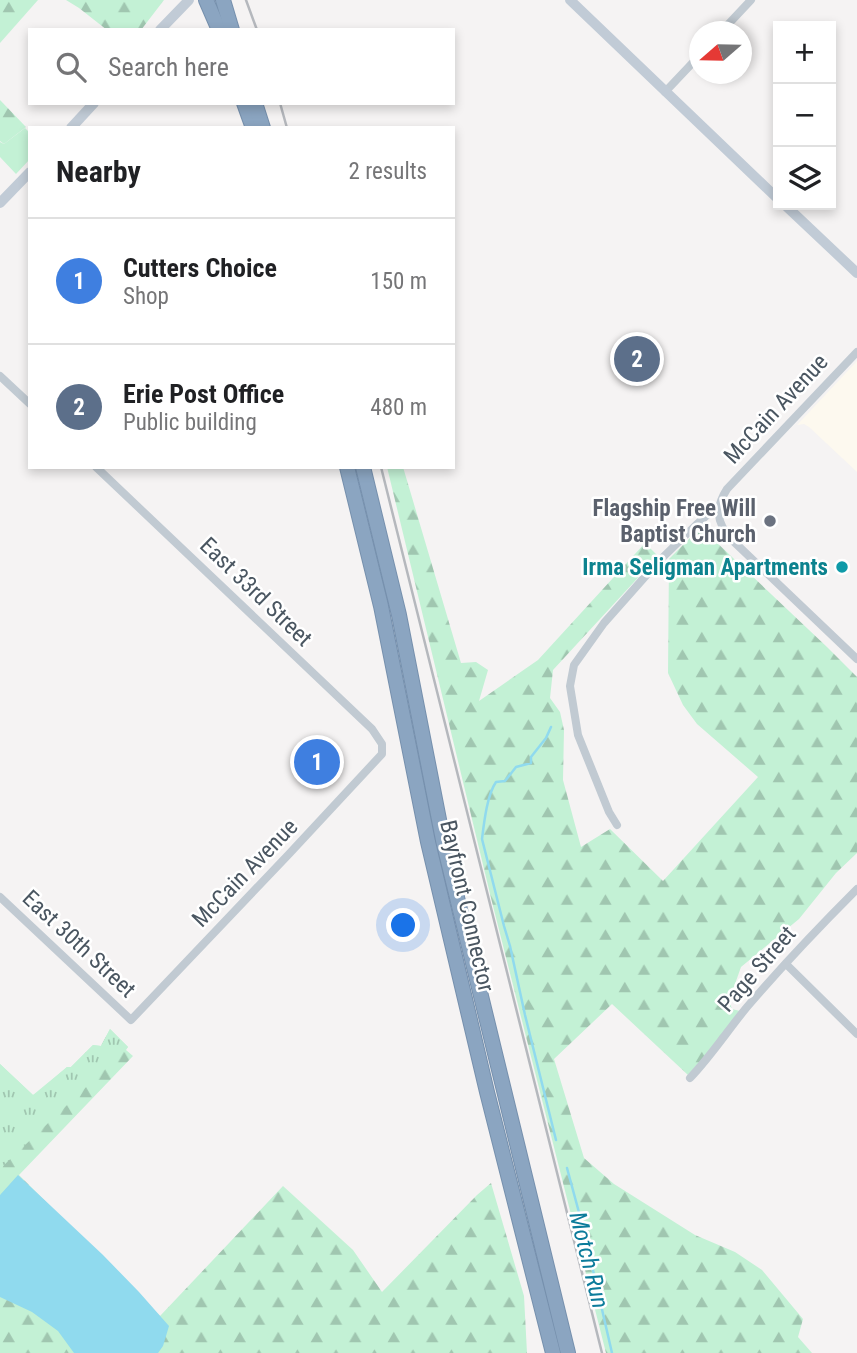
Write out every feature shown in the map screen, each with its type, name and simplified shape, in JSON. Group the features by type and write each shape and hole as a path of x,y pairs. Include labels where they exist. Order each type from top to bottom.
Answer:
{"highway":[{"path":"204,0 211,28"},
{"path":"204,0 211,8 218,28"},
{"path":"223,0 231,28"},
{"path":"236,105 242,126"},
{"path":"245,105 252,126"},
{"path":"256,105 262,126"},
{"name":"Bayfront Connector","path":"348,469 382,606 428,842 553,1353"},
{"name":"Bayfront Connector","path":"363,469 399,615 443,840 568,1353"}],"main road":[{"path":"162,28 189,0"},
{"path":"570,0 773,194"},
{"path":"73,126 92,105"},
{"path":"0,203 28,174"},
{"path":"790,210 857,273"}],"street":[{"path":"731,21 751,0"},
{"path":"665,92 689,66"},
{"name":"McCain Avenue","path":"617,825 582,747 575,722 570,685 574,664 604,623 659,562 706,516 719,509 720,499 727,489 857,352"},
{"path":"0,376 28,402"},
{"name":"East 33rd Street","path":"98,469 371,728 383,749"},
{"path":"719,509 722,527 731,539 857,659"},
{"name":"McCain Avenue","path":"131,1020 379,759 383,749"},
{"name":"Page Street","path":"690,1078 748,1006 857,889"},
{"name":"East 30th Street","path":"0,897 131,1020"},
{"path":"786,964 857,1034"}],"shaded area":[{"path":"857,361 857,472 809,427 804,424 797,425"}],"green space":[{"path":"0,0 38,0 0,43"},
{"path":"66,0 164,0 143,28 104,28"},
{"path":"0,100 26,127 4,144 0,141"},
{"path":"25,128 28,131 28,161 16,174 0,157 0,142 4,144"},
{"path":"387,469 404,469 461,663 476,662 488,670 479,701 538,660 645,543 658,556 553,670 550,698 560,712 564,730 563,780 581,847 610,829 663,881 758,777 697,724 683,705 668,673 669,559 698,530 714,540 857,677 857,853 836,873 799,919 741,967 729,1001 732,1009 740,1011 715,1045 688,1075 612,1004 554,1059 584,1158 614,1184 695,1235 735,1252 762,1270 803,1319 798,1337 812,1353 606,1353 492,902"},
{"path":"110,1029 133,1056 19,1175 160,1316 283,1186 353,1250 382,1292 491,1183 524,1296 527,1353 0,1353 0,1064 33,1095 67,1067 71,1067 93,1045 101,1046"},
{"path":"110,1029 128,1047 3,1166 0,1172 0,1064 33,1095 67,1067 71,1067 93,1045 101,1046"}],"water":[{"path":"18,1175 103,1255 169,1326 158,1353 74,1353 58,1331 32,1312 0,1297 0,1195"}],"waterway":[{"path":"551,727 531,757 531,763 516,767 505,781 496,782 488,802 482,839 556,1140"},
{"name":"Motch Run","path":"567,1168 612,1353"}],"railway":[{"path":"246,0 256,28"},
{"path":"281,105 286,126"},
{"path":"381,469 602,1353"}],"place":[{"name":"Erie Post Office","path":"637,359"},
{"name":"Flagship Free Will Baptist Church","path":"770,521"},
{"name":"Irma Seligman Apartments","path":"842,567"},
{"name":"Cutters Choice","path":"317,762"}]}
